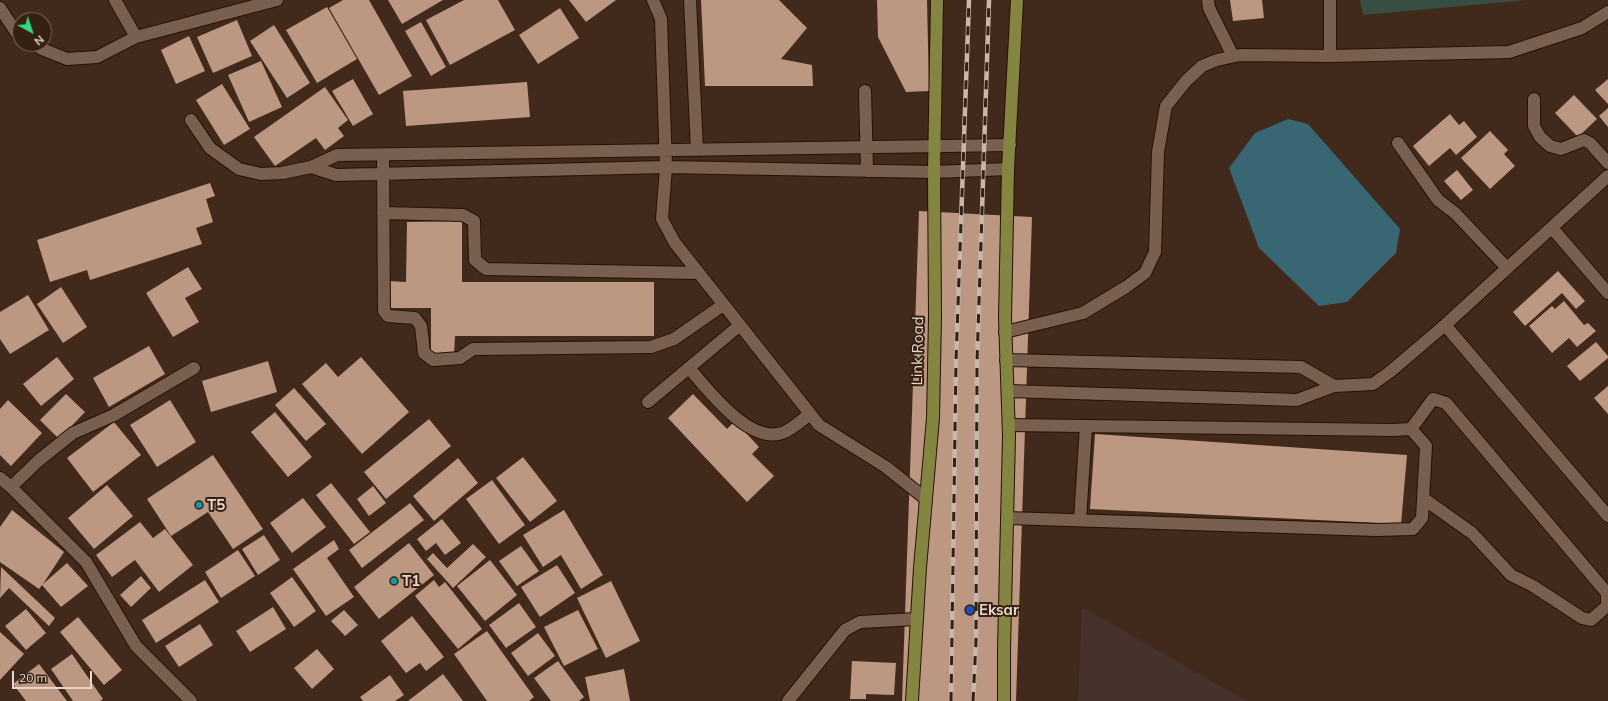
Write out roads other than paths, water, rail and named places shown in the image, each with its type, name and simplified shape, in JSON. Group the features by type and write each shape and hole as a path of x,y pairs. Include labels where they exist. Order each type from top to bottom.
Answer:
{"main road":[{"name":"Link Road","path":"912,701 916,619 933,418 935,317 934,146 937,0"},
{"path":"1004,701 1009,425 1005,332 1008,169 1017,0"}],"street":[{"path":"115,0 136,36"},
{"path":"50,52 67,59 97,57 136,36 277,0"},
{"path":"653,0 661,19 666,167 662,220 675,244 819,425 886,467 926,499"},
{"path":"690,0 697,150"},
{"path":"1208,0 1209,8 1233,56"},
{"path":"1330,0 1330,56"},
{"path":"0,8 12,26"},
{"path":"1005,332 1083,313 1126,287 1145,273 1155,252 1158,152 1166,106 1186,81 1202,66 1217,60 1240,55 1330,56 1509,52 1582,28 1608,12"},
{"path":"865,91 867,171"},
{"path":"1534,99 1534,126 1540,137 1550,146 1561,149 1584,140 1590,143 1608,163"},
{"path":"191,120 210,148 239,169 261,174 282,173 311,167 337,155 1010,145"},
{"path":"1398,143 1438,200 1445,207 1455,213 1507,268"},
{"path":"505,153 505,171"},
{"path":"383,155 384,311 388,316 415,318 421,326 424,353 433,360 460,358 473,349 651,348 674,339 723,305"},
{"path":"311,167 336,175 666,167 934,172 1008,169"},
{"path":"1008,391 1297,400 1334,386 1373,384 1391,371 1445,325 1608,176"},
{"path":"383,213 463,214 474,221 475,260 486,269 698,273"},
{"path":"1552,228 1608,293"},
{"path":"648,402 740,325"},
{"path":"1445,325 1608,516"},
{"path":"1006,360 1301,367 1334,386"},
{"path":"11,487 73,433 114,415 194,368"},
{"path":"688,368 739,421 766,434 783,433 810,414"},
{"path":"1411,429 1433,399 1446,402 1607,593 1607,606 1591,620 1582,618 1533,586 1511,575 1472,533 1424,499"},
{"path":"1009,425 1411,429"},
{"path":"1080,520 1086,426"},
{"path":"1007,518 1377,530 1413,529 1422,518 1426,446 1411,429"},
{"path":"0,478 11,487 86,562 136,646 191,701"},
{"path":"788,701 845,630 860,622 916,619"}],"water":[{"path":"1288,119 1308,124 1400,229 1396,253 1347,302 1319,306 1259,248 1229,168 1255,133"}],"railway":[{"path":"951,701 956,361 969,0"},
{"path":"973,701 976,641 977,362 989,0"}],"place":[{"name":"T5","path":"199,505"},
{"name":"T1","path":"394,581"},
{"name":"Eksar","path":"970,610"}]}
